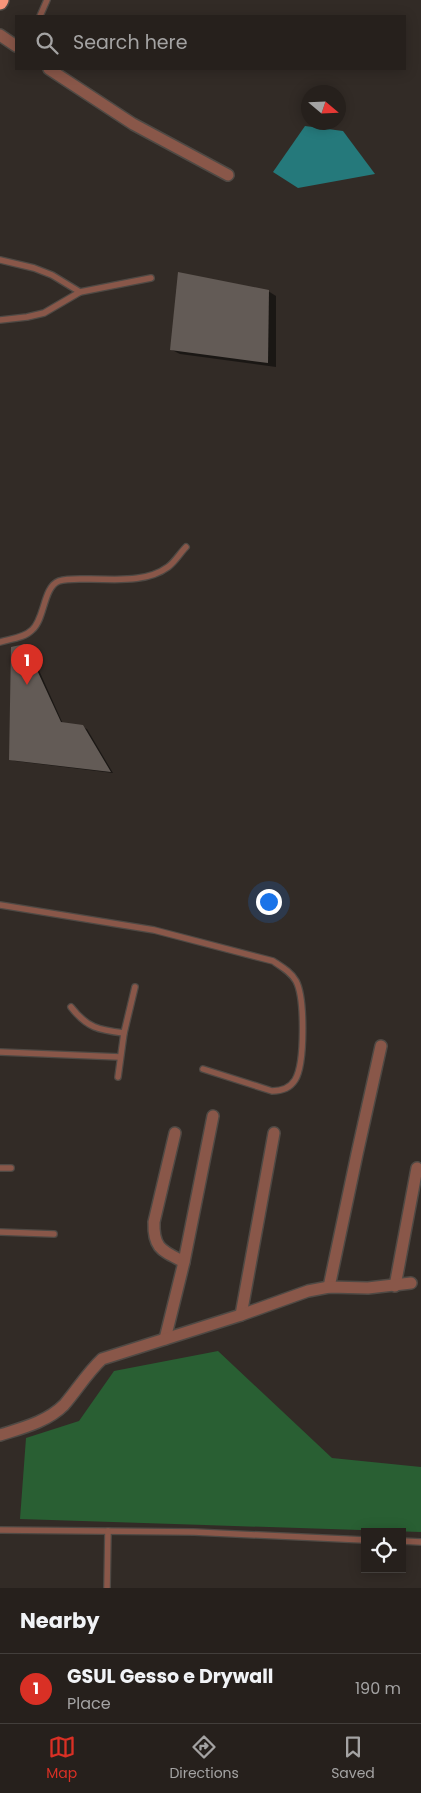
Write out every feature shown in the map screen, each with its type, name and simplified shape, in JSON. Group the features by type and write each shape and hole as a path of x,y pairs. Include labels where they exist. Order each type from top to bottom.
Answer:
{"street":[{"path":"0,35 15,45"},
{"path":"51,70 133,124 228,175"},
{"path":"329,1288 356,1154 381,1046"},
{"path":"164,1339 184,1262 213,1116"},
{"path":"175,1133 154,1222 154,1234 156,1244 184,1262"},
{"path":"241,1316 274,1133"},
{"path":"394,1286 417,1168"},
{"path":"0,1435 34,1424 52,1414 62,1406 94,1366 102,1359 241,1316 308,1291 329,1288 394,1286 411,1283"}],"lane":[{"path":"40,15 46,0"},
{"path":"0,260 34,268 52,275 80,292"},
{"path":"0,320 27,318 44,312 80,292 151,278"},
{"path":"0,642 27,634 34,629 49,593 57,582 148,576 170,566 186,547"},
{"path":"0,905 154,930 273,961 289,971 296,980 303,1012 298,1075 294,1081 280,1091 272,1091 203,1069"},
{"path":"118,1077 124,1033 135,986"},
{"path":"71,1008 81,1020 92,1027 124,1033"},
{"path":"0,1052 120,1057"},
{"path":"0,1168 11,1168"},
{"path":"0,1232 54,1234"},
{"path":"0,1530 194,1532 361,1540"},
{"path":"107,1588 108,1531"},
{"path":"406,1541 421,1542"}],"green space":[{"path":"218,1351 332,1458 421,1467 421,1532 406,1532 406,1528 361,1528 361,1530 20,1519 26,1438 79,1421 114,1371"}],"water":[{"path":"302,130 335,130 343,131 375,174 298,188 273,172"}],"building":[{"path":"178,272 269,290 268,363 170,350"},
{"path":"25,644 61,722 83,725 111,772 9,760 11,647"}],"place":[{"name":"GSUL Gesso e Drywall","path":"27,685"}]}
